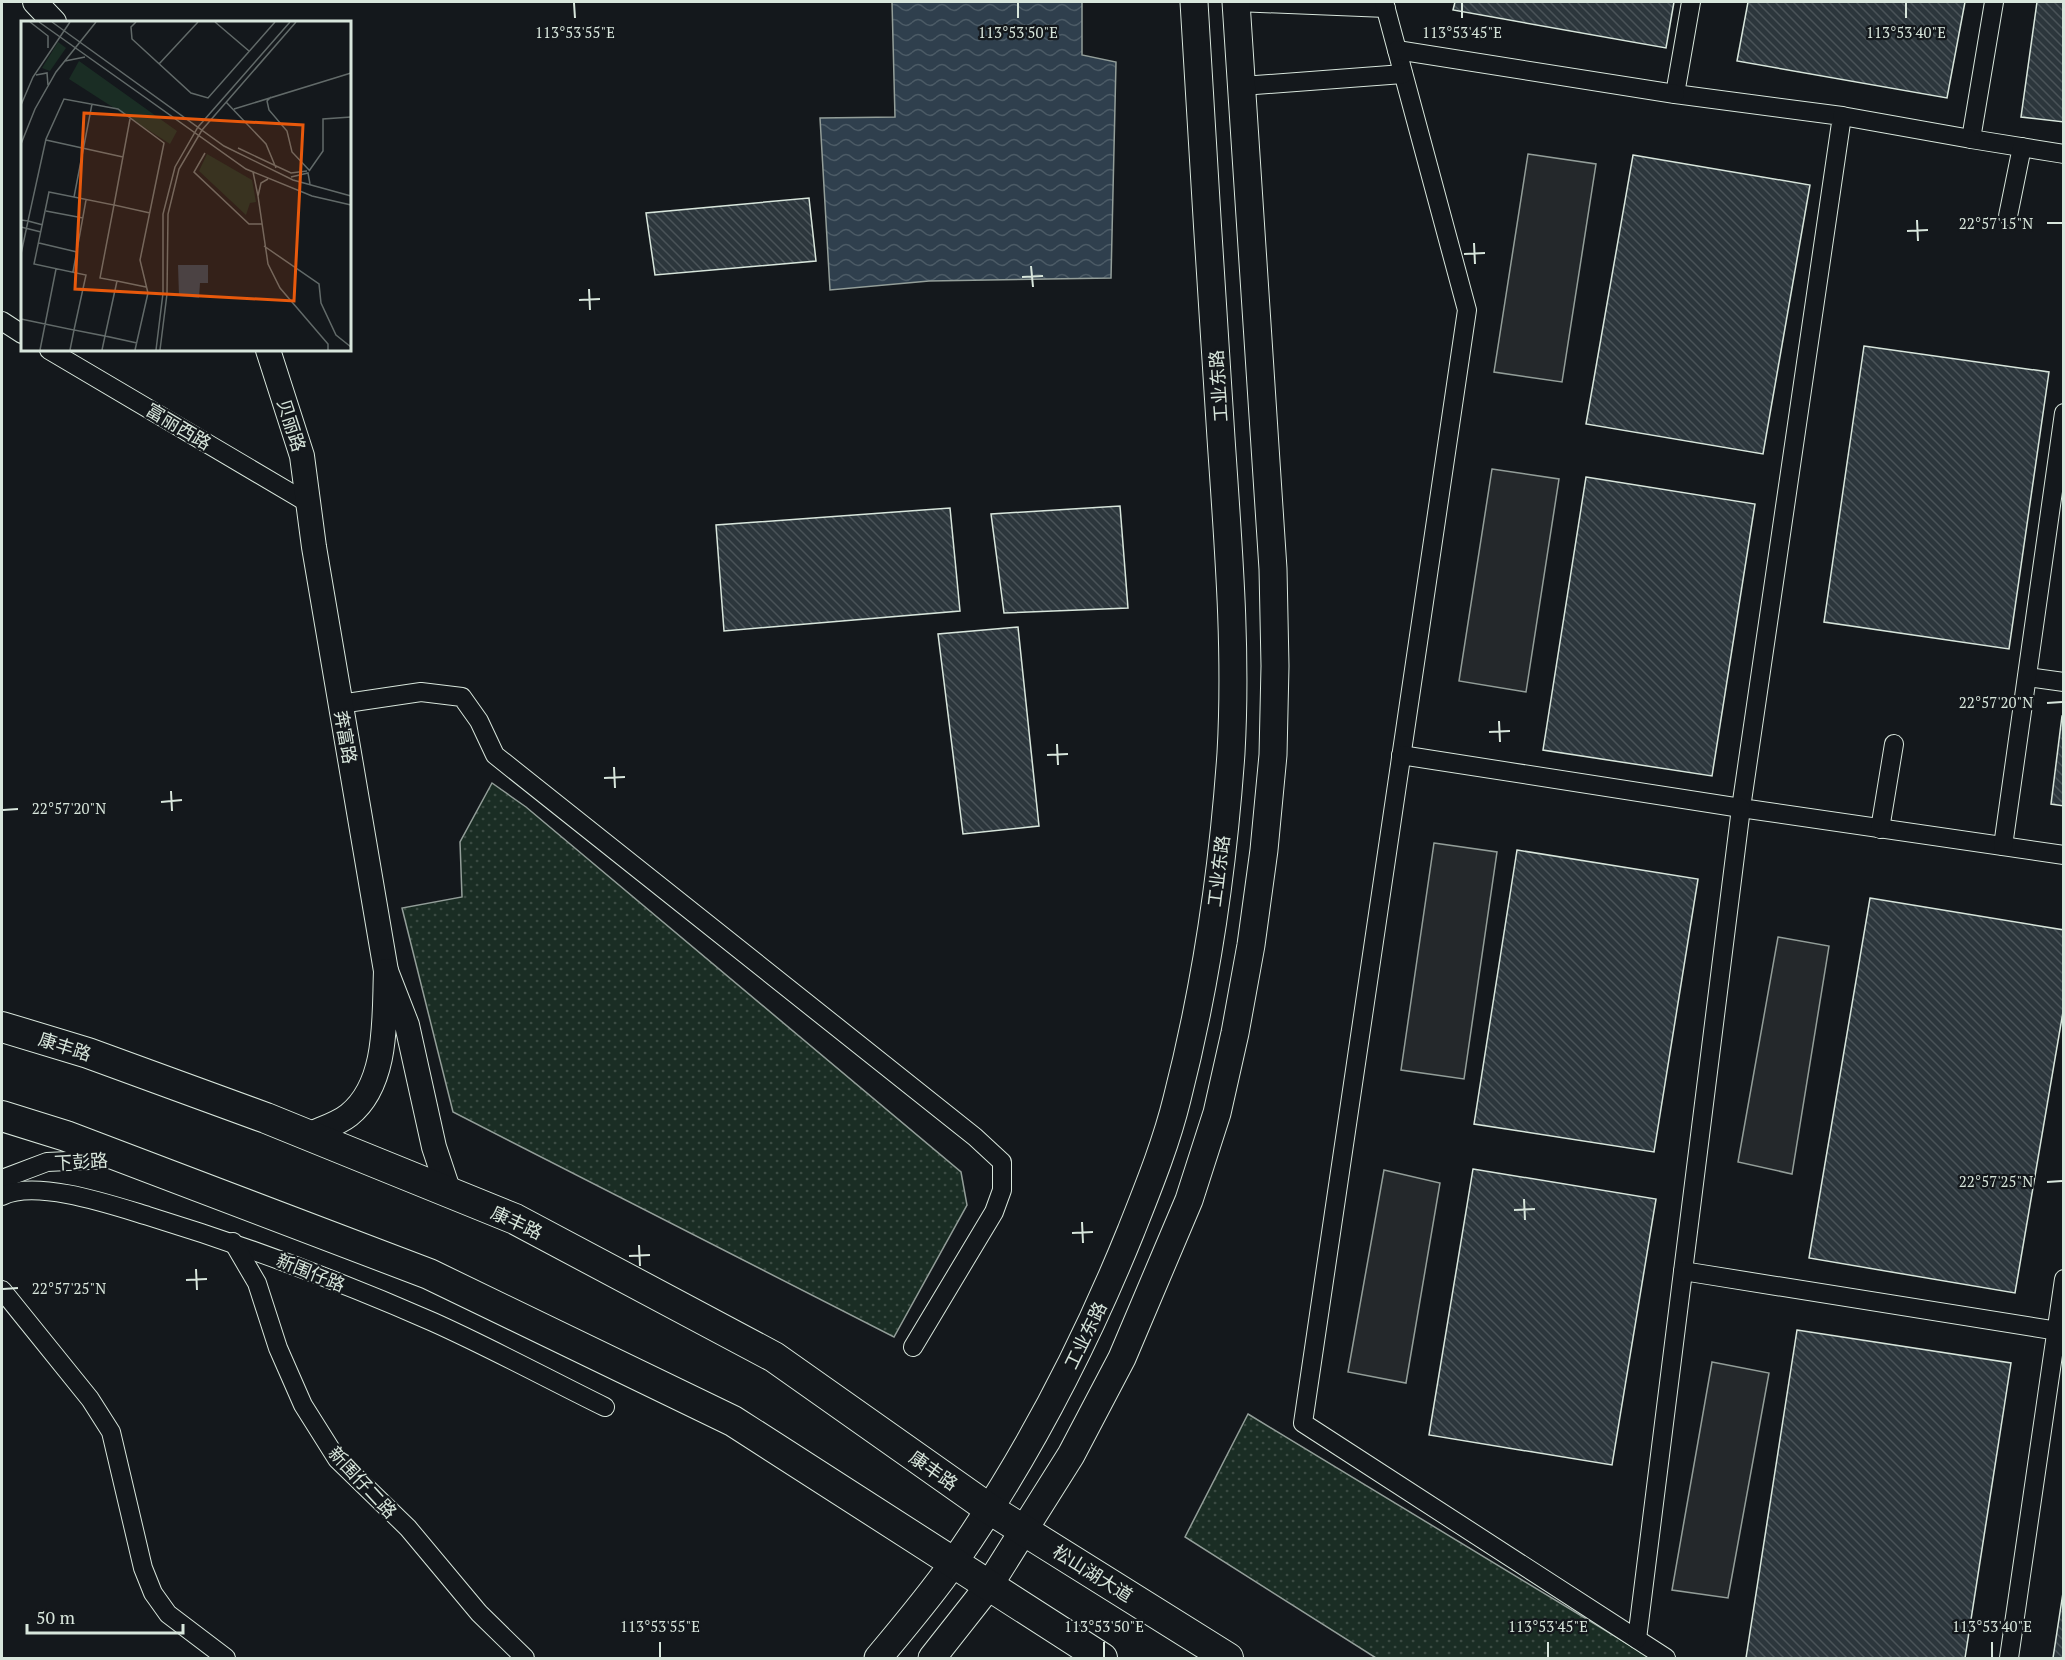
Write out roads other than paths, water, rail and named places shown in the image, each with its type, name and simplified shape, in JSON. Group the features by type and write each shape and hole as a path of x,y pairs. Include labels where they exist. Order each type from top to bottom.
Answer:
{"main road":[{"name":"工业东路","path":"878,1659 954,1563 1034,1434 1084,1340 1149,1186 1176,1102 1210,938 1231,752 1233,666 1231,571 1194,2"},
{"path":"932,1659 988,1587 1024,1530 1071,1455 1122,1358 1189,1200 1217,1113 1251,945 1273,755 1275,666 1273,569 1236,2"},
{"name":"康丰路","path":"2,1027 88,1053 308,1135 515,1219 774,1357 988,1508"},
{"path":"2,1116 66,1136 429,1274 733,1421 1102,1659"},
{"name":"松山湖大道","path":"988,1508 1228,1659"}],"street":[{"path":"35,2 53,21"},
{"path":"1236,2 1385,5 1467,310 1304,1423 1666,1659"},
{"path":"1675,94 1691,2"},
{"path":"1971,139 1994,2"},
{"path":"1397,50 1675,94 1842,116 2064,154"},
{"path":"1242,87 1403,74"},
{"path":"1637,1639 1741,808 1842,116"},
{"path":"2008,216 2022,147"},
{"path":"2,321 21,333"},
{"name":"富丽西路","path":"51,351 309,503"},
{"name":"贝丽路","path":"268,351 303,456 309,503"},
{"path":"2003,846 2064,413"},
{"name":"奔富路","path":"309,503 340,704 386,971"},
{"path":"2027,677 2064,682"},
{"path":"340,704 421,692 462,697 479,721 495,755 966,1130 1002,1162 1002,1190 994,1212 913,1347"},
{"path":"1880,829 1894,744"},
{"path":"1401,755 2064,855"},
{"path":"308,1135 350,1114 370,1089 384,1038 386,971"},
{"path":"386,971 407,1025 434,1147 449,1192"},
{"name":"下彭路","path":"2,1179 47,1162 127,1159"},
{"name":"新围仔路","path":"2,1197 8,1193 44,1191 94,1200 233,1242 436,1323 604,1407"},
{"name":"新围仔二路","path":"233,1242 257,1283 278,1348 303,1405 337,1459 408,1528 479,1613 525,1659"},
{"path":"1683,1271 2060,1332"},
{"path":"2009,1659 2060,1332 2064,1279"},
{"path":"2,1290 90,1399 111,1432 143,1568 153,1593 168,1614 226,1659"}],"water":[{"path":"892,2 1082,2 1082,55 1116,62 1111,278 929,281 830,290 820,118 895,117"}]}
